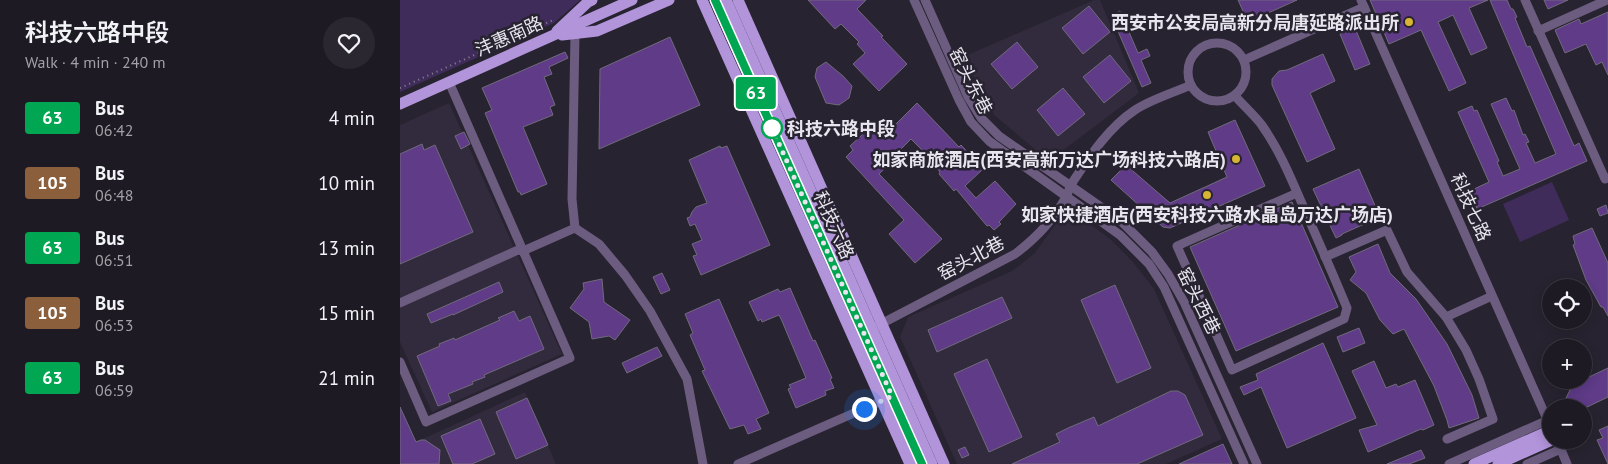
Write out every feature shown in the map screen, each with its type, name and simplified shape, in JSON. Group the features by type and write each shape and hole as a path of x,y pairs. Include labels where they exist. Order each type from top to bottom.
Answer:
{"main road":[{"path":"550,37 592,0"},
{"name":"沣惠南路","path":"400,104 632,0"},
{"path":"550,37 597,31 669,0"},
{"path":"702,0 891,396 910,464"},
{"name":"科技六路","path":"715,0 872,328"},
{"name":"科技六路","path":"726,0 872,328 891,396 922,464"},
{"path":"738,0 872,328 944,464"},
{"name":"科技六路","path":"891,396 932,464"},
{"path":"1474,464 1542,430"},
{"path":"1498,464 1542,444"}],"street":[{"name":"窑头东巷","path":"914,0 959,100 971,122 989,141 1067,196"},
{"name":"窑头东巷","path":"925,0 968,97 981,118 999,136 1070,185"},
{"path":"1525,0 1605,179 1608,178"},
{"path":"1538,31 1607,0"},
{"path":"1244,60 1363,3"},
{"name":"科技七路","path":"1363,3 1542,408"},
{"path":"575,34 572,199 575,228"},
{"path":"1207,44 1227,44 1235,49 1244,60 1246,73 1244,82 1235,96 1216,101 1206,99 1198,94 1191,85 1188,77 1188,66 1198,49 1207,44"},
{"path":"400,362 426,422 570,358 449,82"},
{"path":"1070,185 1102,140 1120,122 1135,110 1191,85"},
{"path":"1235,96 1260,124 1275,148 1297,193 1347,308 1344,319 1232,370 1178,246 1297,193"},
{"name":"窑头北巷","path":"872,328 1015,254 1029,244 1042,230 1067,196 1070,185"},
{"name":"窑头西巷","path":"1070,185 1121,221 1152,252 1168,274 1184,302 1257,464"},
{"name":"窑头西巷","path":"1067,196 1120,235 1149,264 1164,287 1244,464"},
{"path":"400,303 518,250 524,251 575,228"},
{"path":"575,228 599,244 620,269 650,311 687,379 703,464"},
{"path":"1325,257 1387,230 1407,272 1446,317 1466,350 1479,379 1493,419 1447,439"},
{"path":"1446,317 1492,296"},
{"path":"738,464 891,396"},
{"path":"1449,464 1542,429"},
{"path":"1526,464 1551,449"},
{"path":"1561,449 1567,464"}],"path":[{"path":"400,88 552,21 558,16"}],"shaded area":[{"path":"400,0 580,0 554,23 400,92"},
{"path":"1094,0 1100,0 1139,93 1049,161 994,115 963,57"},
{"path":"449,103 562,354 432,412 400,342 400,125"},
{"path":"1552,182 1569,220 1520,242 1503,204"},
{"path":"1064,213 1078,215 1110,239 1133,262 1154,289 1222,439 1166,464 957,464 900,337 908,317 1012,271 1034,254"},
{"path":"525,392 556,464 400,464 400,412 414,443"}],"building":[{"path":"808,0 866,0 857,9 907,64 879,91 853,64 865,53 857,44 859,42 841,24 835,29"},
{"path":"1238,0 1297,0 1248,22"},
{"path":"1370,0 1488,0 1469,8 1487,48 1471,55 1453,15 1438,22 1466,83 1449,91 1421,30 1389,44"},
{"path":"1490,0 1507,0 1511,9 1513,9 1527,47 1530,46 1574,146 1579,143 1587,161 1477,209 1470,191 1489,182 1458,112 1472,106 1474,111 1477,110 1499,161 1497,162 1503,176 1520,169 1491,104 1506,98 1512,111 1514,110 1523,135 1525,134 1529,142 1526,143 1535,163 1556,154"},
{"path":"1544,0 1568,0 1548,9"},
{"path":"1089,6 1110,32 1083,54 1062,28"},
{"path":"1120,11 1138,53 1147,49 1150,56 1141,60 1151,83 1142,87 1111,15"},
{"path":"1608,12 1608,75 1602,62 1596,65 1586,44 1565,53 1555,30 1579,19 1581,24"},
{"path":"1355,28 1370,64 1355,70 1340,34"},
{"path":"670,37 700,105 599,149 600,69"},
{"path":"1017,42 1038,67 1012,89 991,64"},
{"path":"565,52 568,58 549,67 552,74 544,77 555,105 550,107 553,115 523,127 547,184 521,195 518,192 485,113 492,110 482,88"},
{"path":"1323,54 1335,81 1310,93 1335,149 1307,162 1272,85 1272,79 1279,71 1287,70"},
{"path":"1110,55 1131,81 1104,103 1083,77"},
{"path":"826,62 852,86 849,98 839,105 826,103 815,77 817,68"},
{"path":"1063,88 1085,114 1058,136 1037,110"},
{"path":"917,103 983,169 965,186 976,198 995,181 1016,204 994,230 989,225 987,226 956,189 954,191 939,174 940,172 936,164 911,139 901,149 903,151 879,174 942,239 915,263 889,234 904,220 846,157 853,150 850,146 876,122 887,133"},
{"path":"1235,120 1265,186 1170,228 1163,227 1111,180 1126,165 1170,203 1227,177 1208,132"},
{"path":"464,132 470,144 461,149 455,136"},
{"path":"422,144 424,150 435,145 473,232 400,264 400,154"},
{"path":"720,146 721,148 727,146 770,245 701,275 693,256 697,255 692,244 702,240 695,224 690,226 687,218 690,217 696,207 707,203 689,160"},
{"path":"1359,169 1380,217 1336,238 1313,189"},
{"path":"1292,202 1338,307 1236,351 1190,247"},
{"path":"1606,205 1608,213 1600,216 1597,209"},
{"path":"1592,228 1608,263 1608,316 1592,291 1592,279 1586,279 1573,245 1575,244 1573,236"},
{"path":"1378,244 1390,273 1416,299 1447,344 1472,395 1479,418 1449,428 1434,386 1404,329 1393,334 1380,320 1366,293 1350,280 1356,272 1349,257"},
{"path":"662,273 670,290 661,294 653,277"},
{"path":"602,279 604,302 630,320 615,340 609,336 592,339 589,322 570,308 584,289 583,283"},
{"path":"499,282 503,292 431,323 427,314"},
{"path":"1115,285 1151,368 1117,383 1081,300"},
{"path":"790,288 813,341 815,340 832,378 830,379 834,388 825,391 826,395 796,408 788,389 791,388 789,385 806,378 782,321 779,315 762,322 761,319 758,321 749,302 778,289 780,292"},
{"path":"1002,297 1012,318 937,352 928,330"},
{"path":"719,299 769,413 756,419 761,429 748,434 744,425 730,429 702,371 705,370 690,335 693,333 685,314"},
{"path":"514,311 519,321 530,316 544,349 484,375 485,377 472,382 473,384 448,394 451,401 438,406 417,356 440,346 439,344 454,338 455,340 500,320 498,318"},
{"path":"1359,328 1365,343 1343,352 1337,337"},
{"path":"1323,343 1356,418 1287,448 1261,387 1244,395 1240,387 1258,380 1256,374"},
{"path":"657,347 662,356 627,373 622,363"},
{"path":"987,359 1022,437 989,452 954,374"},
{"path":"1374,361 1386,388 1396,384 1398,387 1415,380 1434,425 1368,452 1359,430 1377,425 1352,371"},
{"path":"1608,368 1608,397 1592,405 1592,399 1566,399 1570,389 1592,389 1592,376"},
{"path":"1171,391 1178,391 1185,395 1203,435 1137,464 1012,464 1060,442 1056,434 1068,428 1094,417 1098,426"},
{"path":"527,398 548,445 516,459 496,412"},
{"path":"400,407 416,442 425,440 440,450 439,464 400,464"},
{"path":"480,419 495,454 472,464 453,464 441,436"},
{"path":"1608,426 1608,464 1597,440 1603,438 1599,430"},
{"path":"1223,444 1232,464 1179,464"},
{"path":"965,447 969,455 962,458 958,450"},
{"path":"1421,450 1425,458 1409,464 1387,464"}],"bus line":[{"name":"63","path":"715,0 922,464"}],"place":[{"name":"西安市公安局高新分局唐延路派出所","path":"1409,22"},
{"name":"科技六路中段","path":"772,128"},
{"name":"如家商旅酒店(西安高新万达广场科技六路店)","path":"1236,159"},
{"name":"如家快捷酒店(西安科技六路水晶岛万达广场店)","path":"1207,195"}],"route":[{"path":"772,128 892,396 864,409"}]}
